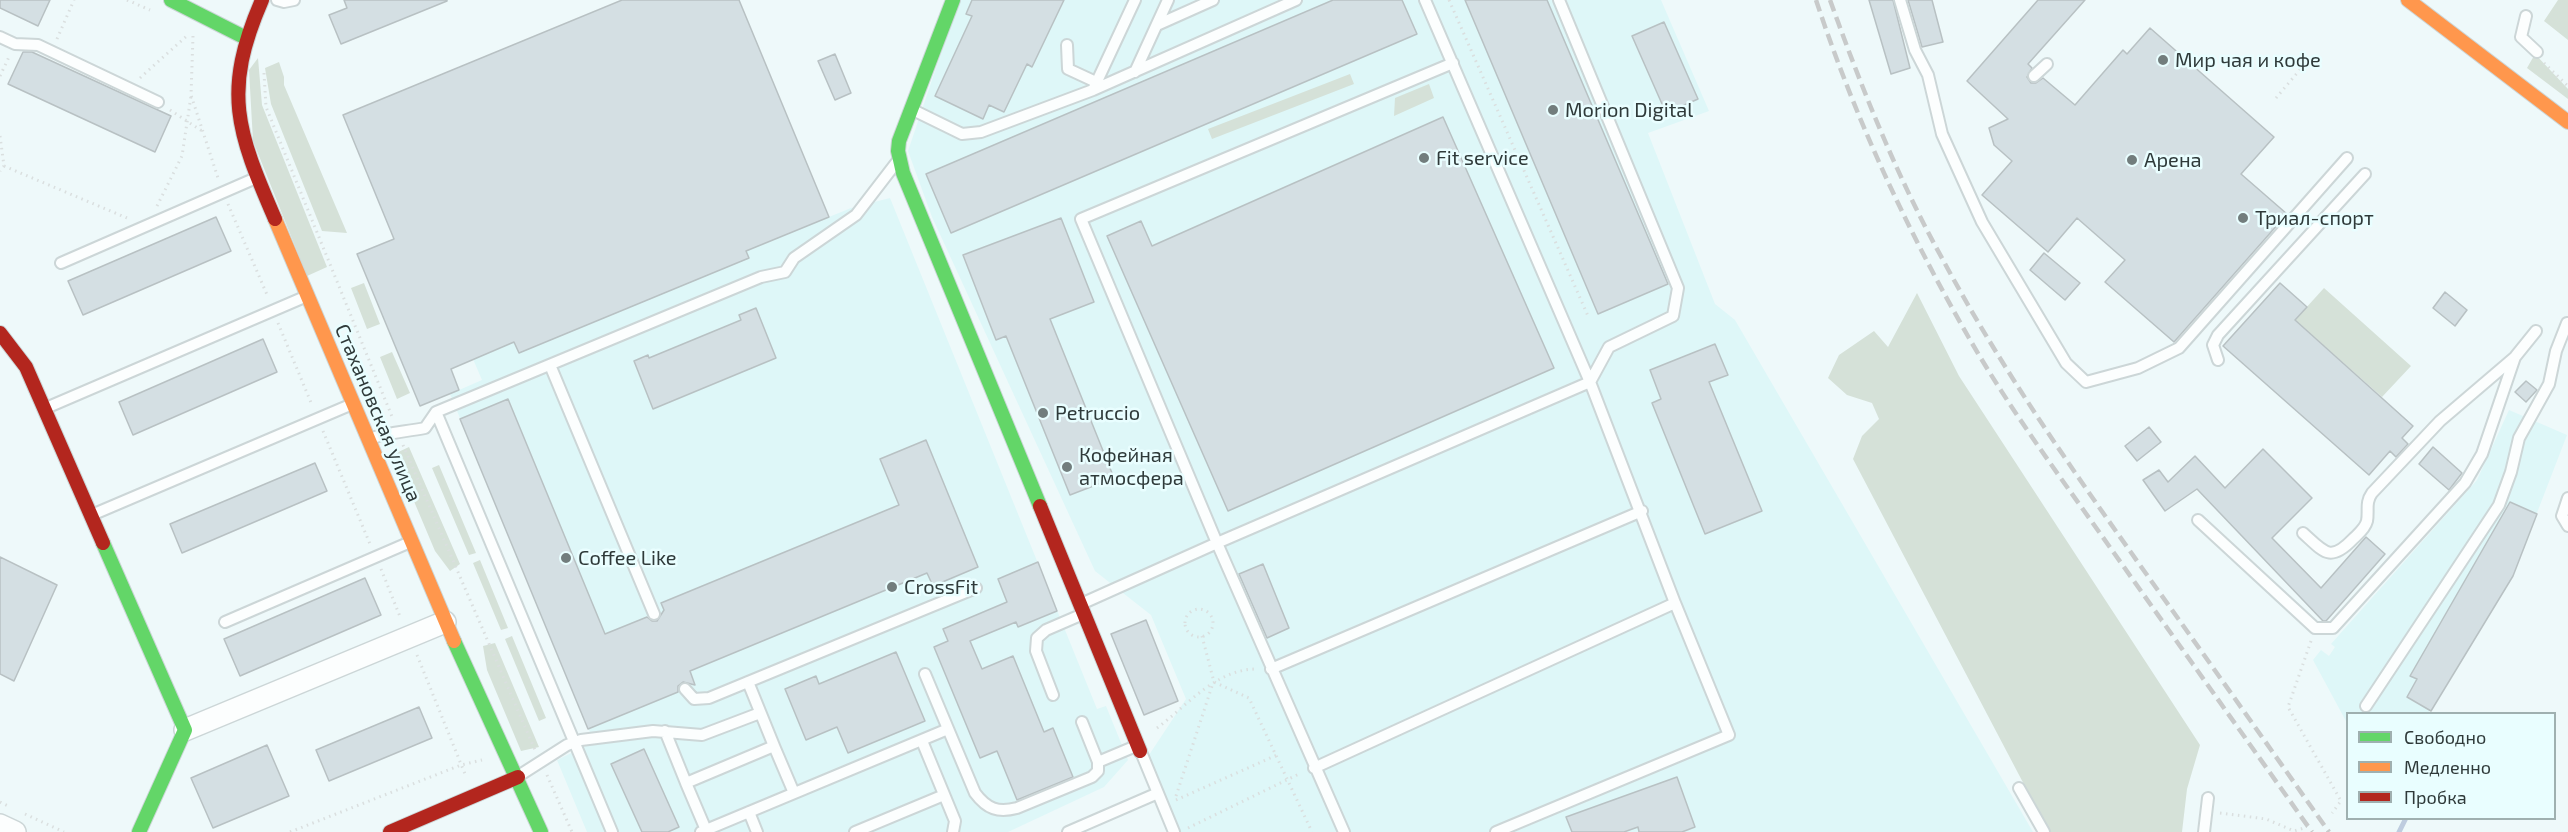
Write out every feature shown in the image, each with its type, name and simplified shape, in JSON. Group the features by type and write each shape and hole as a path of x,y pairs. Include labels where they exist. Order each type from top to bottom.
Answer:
{"street":[{"path":"171,0 246,38"},
{"name":"Стахановская улица","path":"262,0 236,67 236,95 243,135 257,177 445,622 518,777 541,832"},
{"path":"952,0 899,141 900,158 908,189 1139,748"},
{"path":"2408,0 2568,122"},
{"path":"0,333 26,367 184,730"},
{"path":"139,832 184,730 445,622"},
{"path":"390,832 518,777"},
{"path":"5,816 18,822"}],"lane":[{"path":"277,0 284,2 294,0"},
{"path":"1095,86 1135,0"},
{"path":"1135,72 1168,0"},
{"path":"1157,25 1213,0"},
{"path":"910,109 968,134 1135,72 1296,0"},
{"path":"1425,0 1590,382 1642,511 1675,603 1729,735 1496,832"},
{"path":"1053,695 1036,651 1037,638 1046,630 1082,609 1217,543 1590,382 1609,347 1673,316 1678,288 1559,0"},
{"path":"1900,0 1915,50 1928,75 1942,134 1982,222 2066,363 2086,382 2138,368 2179,348 2347,158"},
{"path":"2526,16 2521,37 2536,51"},
{"path":"0,37 15,44 38,45 158,102"},
{"path":"1067,45 1068,69 1095,86"},
{"path":"1344,832 1271,669 1081,219 1453,63"},
{"path":"2034,76 2046,63"},
{"path":"368,440 389,431 398,433 425,428 436,412 761,277 785,272 794,258 856,215 900,158"},
{"path":"2218,360 2213,345 2218,336 2365,174"},
{"path":"62,262 257,177"},
{"path":"44,409 307,296"},
{"path":"2366,706 2499,505 2511,472 2519,438 2549,384 2556,351 2567,323 2568,326"},
{"path":"2303,533 2326,553 2331,554 2342,550 2364,527 2368,517 2367,503 2372,494 2440,421 2515,357 2536,331"},
{"path":"2198,520 2316,628 2333,628 2465,483 2482,454 2515,357"},
{"path":"550,365 654,614"},
{"path":"91,515 353,404"},
{"path":"436,412 612,832"},
{"path":"2568,498 2562,516 2568,526"},
{"path":"1271,669 1642,511"},
{"path":"225,622 411,542"},
{"path":"685,689 690,697 704,700 976,588"},
{"path":"1314,768 1675,603"},
{"path":"925,674 975,793 992,809 1004,812 1017,808 1095,774 1098,762 1082,722"},
{"path":"748,682 794,793"},
{"path":"518,777 573,742 665,731 702,735 760,712"},
{"path":"665,731 703,831 948,729"},
{"path":"922,741 955,821 953,832"},
{"path":"686,783 774,746"},
{"path":"1098,762 1139,748 1174,832"},
{"path":"2019,788 2044,832"},
{"path":"1068,832 1158,793"},
{"path":"855,832 944,795"},
{"path":"2204,832 2208,798"},
{"path":"749,812 757,832"}],"path":[{"path":"51,52 74,0"},
{"path":"1449,0 1588,316"},
{"path":"4,166 146,226 182,156 191,95 191,45 195,29 129,88"},
{"path":"0,76 15,44"},
{"path":"2536,51 2535,54 2568,86"},
{"path":"2276,98 2309,59"},
{"path":"191,95 223,192 469,784"},
{"path":"158,102 202,132"},
{"path":"0,136 4,166 0,171"},
{"path":"1196,607 1210,612 1214,622 1210,633 1202,636 1191,636 1184,628 1186,617 1196,607"},
{"path":"2316,628 2288,707 2341,801 2332,813"},
{"path":"1202,636 1214,682 1174,800 1277,754"},
{"path":"1152,732 1214,682 1243,669 1271,669"},
{"path":"1214,682 1249,698 1312,832"},
{"path":"290,832 462,765 486,760"},
{"path":"1180,832 1314,768"},
{"path":"0,802 5,816"},
{"path":"2206,811 2266,819 2294,831 2304,828"},
{"path":"18,822 64,832"}],"shaded area":[{"path":"959,0 1661,0 1709,111 1648,133 1715,304 1735,320 2033,832 1181,832 1149,755 1186,699 1151,615 1095,571 932,217 908,151"},
{"path":"2558,0 2568,0 2568,40 2544,21"},
{"path":"2535,54 2568,89 2568,99 2527,68"},
{"path":"258,58 262,105 327,267 307,276 253,141 249,70"},
{"path":"279,62 284,85 347,233 322,231 271,104 265,68"},
{"path":"1350,74 1354,84 1212,139 1208,129"},
{"path":"1429,84 1434,98 1394,116 1395,98"},
{"path":"890,198 1097,709 1106,706 1128,760 1104,787 1008,832 587,832 557,760 594,742 450,394 482,380 473,359 514,342 519,353 749,258 746,251 851,208"},
{"path":"364,283 380,324 367,329 351,288"},
{"path":"2324,288 2411,366 2382,397 2295,320"},
{"path":"1917,293 1959,376 2200,745 2187,789 2182,832 2049,832 1853,459 1862,436 1879,419 1872,403 1847,395 1828,378 1839,355 1874,331 1888,347"},
{"path":"392,352 410,393 397,399 380,357"},
{"path":"2509,410 2567,435 2513,575 2429,712 2346,712 2346,721 2313,660 2321,650 2329,656 2335,647 2331,644 2477,480"},
{"path":"409,447 460,564 450,571 435,551 394,454"},
{"path":"439,465 476,553 469,555 432,468"},
{"path":"480,560 508,628 501,630 473,563"},
{"path":"512,636 546,718 539,721 505,639"},
{"path":"495,643 539,747 521,751 487,670 483,646"}],"building":[{"path":"0,0 50,0 38,26 0,8"},
{"path":"344,0 447,1 341,44 329,15 347,8"},
{"path":"622,0 739,0 829,217 746,251 749,258 519,353 514,342 451,369 459,390 420,406 357,254 394,239 343,115"},
{"path":"972,0 1064,0 1032,67 1027,64 1004,112 989,105 983,119 935,96 972,16 966,14"},
{"path":"1333,0 1402,0 1417,34 951,233 926,174"},
{"name":"Morion Digital","path":"1465,0 1547,0 1668,284 1598,314"},
{"path":"1869,0 1893,0 1910,68 1891,74"},
{"path":"1908,0 1932,0 1943,42 1922,47"},
{"name":"Арена","path":"2038,0 2085,0 2028,64 2032,68 2027,77 2031,83 2036,83 2043,78 2075,105 2123,50 2127,54 2150,28 2274,137 2241,174 2287,214 2174,342 2105,282 2125,260 2077,218 2048,252 1982,195 2012,161 1994,145 1989,128 2008,119 1967,81"},
{"path":"1664,22 1698,99 1666,113 1632,36"},
{"path":"23,52 32,52 171,116 155,152 8,84"},
{"path":"835,54 851,93 835,100 818,61"},
{"path":"1443,117 1554,368 1228,511 1107,236 1141,221 1152,246"},
{"path":"216,217 231,251 83,315 68,281"},
{"path":"1061,218 1094,302 1050,319 1114,478 1070,495 1006,336 996,340 963,255"},
{"path":"2044,253 2080,283 2065,300 2030,270"},
{"path":"2280,283 2307,307 2295,320 2413,426 2402,438 2408,444 2396,457 2390,451 2369,475 2223,346"},
{"path":"2445,292 2467,310 2455,326 2433,308"},
{"path":"756,308 776,358 653,409 634,361 648,355 649,358 741,320 739,315"},
{"path":"263,339 277,372 133,435 119,402"},
{"path":"1715,344 1728,375 1709,382 1762,511 1705,534 1652,403 1661,399 1650,370"},
{"path":"2526,381 2537,390 2526,402 2515,392"},
{"path":"508,399 605,634 647,617 652,621 657,621 664,610 661,603 899,505 880,459 926,440 978,567 933,586 927,573 690,671 695,685 683,682 678,686 678,692 588,729 460,419"},
{"path":"2149,427 2161,442 2137,461 2125,446"},
{"path":"2433,447 2462,473 2449,490 2419,464"},
{"path":"2263,449 2312,498 2272,538 2321,588 2366,537 2385,554 2326,621 2323,621 2197,489 2165,511 2143,480 2159,470 2168,482 2195,456 2225,488"},
{"path":"315,463 327,491 182,553 170,524"},
{"path":"2510,502 2537,514 2513,576 2431,711 2407,697 2417,679 2410,676"},
{"path":"0,557 57,585 14,681 0,674"},
{"path":"1038,562 1057,611 1018,627 1016,622 970,641 982,669 1013,656 1044,732 1053,728 1073,777 1017,800 997,751 980,758 934,647 948,641 943,629 1007,602 998,579"},
{"path":"1263,564 1289,628 1267,638 1239,574"},
{"path":"365,578 381,615 240,676 224,639"},
{"path":"1146,620 1178,701 1144,715 1111,634"},
{"path":"896,652 925,721 848,753 837,727 806,740 785,689 816,676 819,684"},
{"path":"419,707 432,738 329,781 316,750"},
{"path":"267,745 289,796 213,828 191,778"},
{"path":"644,749 679,827 668,832 642,832 611,764"},
{"path":"1677,777 1695,827 1682,832 1639,832 1638,827 1624,832 1572,832 1566,817"}],"waterway":[{"path":"2399,832 2405,820"}],"railway":[{"path":"1816,0 1831,44 1884,173 1924,256 1969,338 2039,447 2312,832"},
{"path":"1830,0 1895,165 1926,229 1965,300 2038,417 2089,493 2329,832"}],"traffic: fast":[{"path":"171,0 246,38"},
{"path":"953,0 899,141 898,151 903,173 1040,506"},
{"path":"103,543 185,730 139,832"},
{"path":"454,641 541,832"}],"traffic: slow":[{"path":"2408,0 2568,122"},
{"path":"275,219 454,641"}],"traffic: jam":[{"path":"262,0 242,61 239,111 251,161 275,219"},
{"path":"0,333 26,367 103,543"},
{"path":"1040,506 1140,751"},
{"path":"390,832 518,777"}],"place":[{"name":"Мир чая и кофе","path":"2163,60"},
{"name":"Morion Digital","path":"1553,110"},
{"name":"Fit service","path":"1424,158"},
{"name":"Арена","path":"2132,160"},
{"name":"Триал-спорт","path":"2243,218"},
{"name":"Petruccio","path":"1043,413"},
{"name":"Кофейная атмосфера","path":"1067,467"},
{"name":"Coffee Like","path":"566,558"},
{"name":"CrossFit","path":"892,587"}]}
